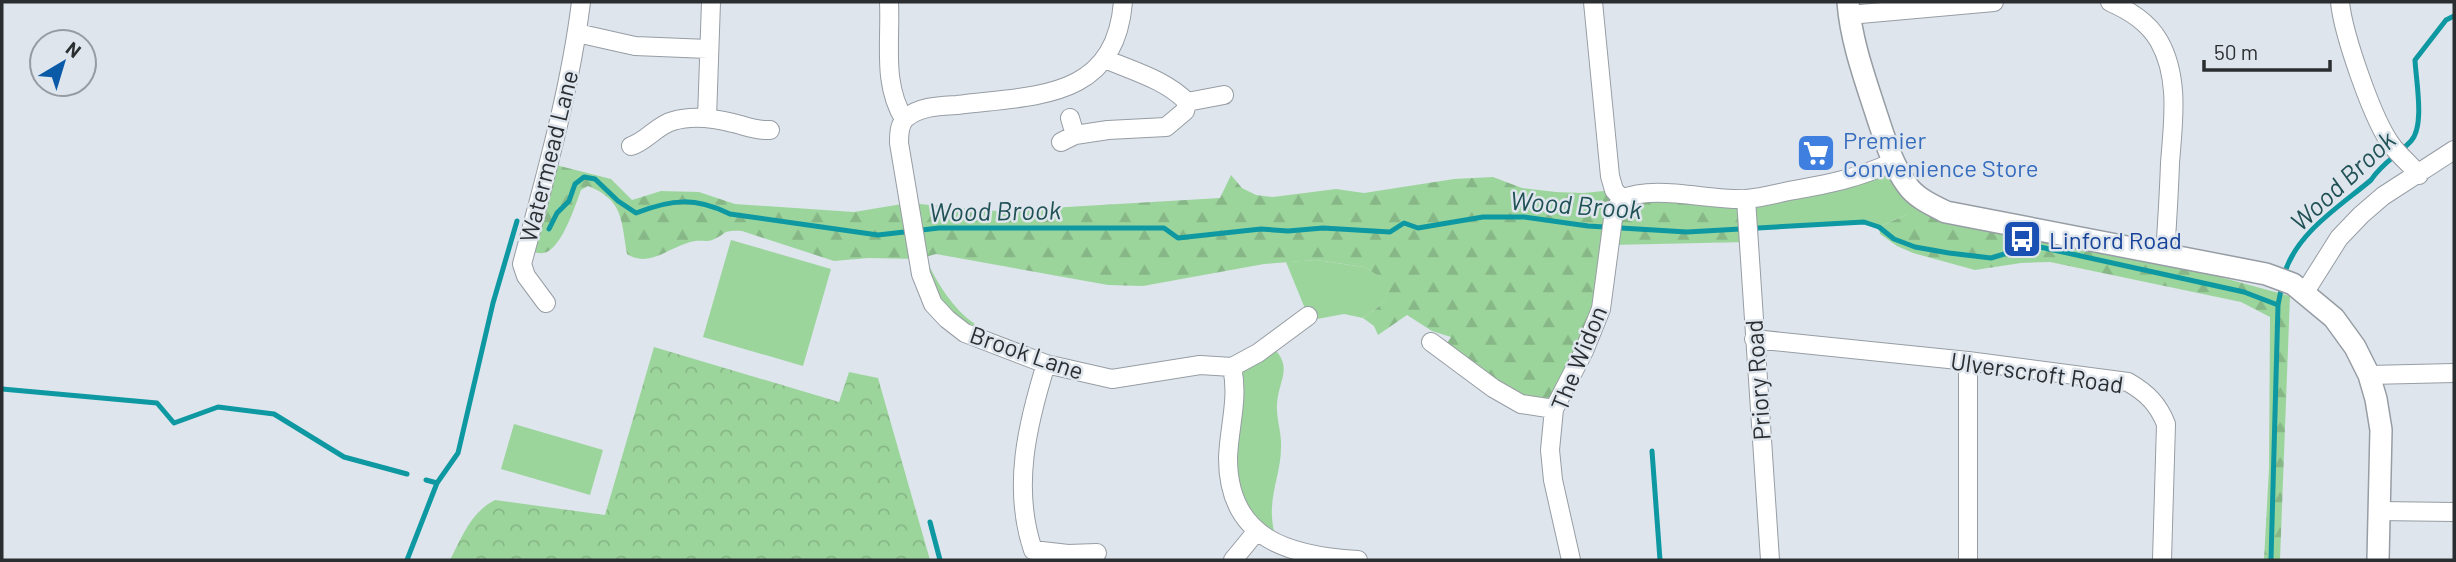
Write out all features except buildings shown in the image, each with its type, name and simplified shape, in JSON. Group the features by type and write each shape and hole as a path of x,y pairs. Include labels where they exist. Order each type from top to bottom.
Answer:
{"street":[{"name":"Watermead Lane","path":"546,303 526,276 522,264 577,33 581,2"},
{"path":"707,118 711,2"},
{"path":"888,2 887,60 895,104 904,119 927,108 1053,93 1080,82 1105,59 1116,42 1123,2"},
{"path":"1593,2 1610,176 1614,190 1622,199 1631,195 1655,194 1746,199 1864,176 1893,162"},
{"path":"1994,2 1848,8 1862,72 1893,162 1908,187 1924,201 1946,212 2266,274 2299,288 2334,318 2355,347 2369,375 2376,399 2381,430 2378,560"},
{"path":"2110,2 2129,10 2147,24 2160,42 2169,67 2174,101 2165,255"},
{"path":"2340,2 2347,37 2373,110 2393,147 2414,168"},
{"path":"577,33 635,46 708,49"},
{"path":"1105,59 1165,85 1187,102"},
{"path":"1187,102 1224,95"},
{"path":"1069,132 1166,127 1185,111 1187,102"},
{"path":"631,146 674,120 707,118 752,130 770,130"},
{"name":"Brook Lane","path":"904,119 899,143 921,274 933,304 965,333 1046,364 1112,379 1200,365 1232,367"},
{"path":"2299,288 2361,215 2414,168 2454,150"},
{"name":"The Widon","path":"1571,560 1553,480 1550,450 1555,409 1584,351 1601,309 1614,211 1622,199"},
{"name":"Priory Road","path":"1746,199 1770,560"},
{"path":"1308,316 1258,353 1232,367 1235,400 1228,458 1233,494 1256,532 1276,545 1357,560"},
{"name":"Ulverscroft Road","path":"1754,338 1968,361 2128,382 2158,405 2166,424 2162,560"},
{"path":"1442,343 1493,388 1521,404 1555,409"},
{"path":"1968,361 1968,560"},
{"path":"1046,364 1028,432 1024,459 1026,554 1097,553"},
{"path":"2369,375 2454,373"},
{"path":"2378,510 2454,512"},
{"path":"1233,560 1256,532"}],"green space":[{"path":"1893,162 1924,201 1906,215 1879,227 1864,222 1747,228 1746,199"},
{"path":"548,163 611,179 632,200 661,191 699,192 735,204 854,212 908,203 997,211 1220,198 1231,175 1242,188 1256,195 1273,197 1336,189 1364,193 1454,179 1493,177 1522,188 1556,192 1614,190 1746,199 1748,242 1610,245 1606,283 1554,409 1521,404 1443,349 1451,337 1432,331 1407,315 1378,335 1374,326 1363,318 1386,298 1387,281 1364,267 1316,260 1264,264 1143,286 1108,285 936,254 918,259 868,258 834,261 742,231 727,232 710,241 686,243 661,255 644,259 627,254 622,222 615,205 588,186 581,190 556,245 543,253 525,251"},
{"path":"1914,207 1948,223 2165,262 2290,296 2280,560 2264,560 2269,468 2270,317 2241,302 2050,262 1975,270 1913,253 1880,234 1879,227 1906,215"},
{"path":"731,240 831,269 803,366 703,337"},
{"path":"926,259 946,295 974,326 955,314 941,299 931,281"},
{"path":"1316,260 1364,267 1388,281 1386,298 1363,318 1344,314 1317,319 1308,316 1286,262"},
{"path":"1269,344 1282,359 1283,366 1277,404 1281,455 1272,512 1277,545 1233,493 1234,378"},
{"path":"654,347 839,402 849,372 878,378 930,560 450,560 473,518 495,500 605,515"},
{"path":"514,424 603,450 590,495 501,469"}],"waterway":[{"name":"Wood Brook","path":"2284,275 2298,246 2308,234 2371,180 2411,141 2418,125 2419,114 2415,60 2446,20 2454,16"},
{"name":"Wood Brook","path":"549,229 557,213 569,201 575,184 584,177 595,179 618,201 636,213 683,202 706,205 730,214 878,235 939,228 1164,228 1178,238 1261,229 1288,231 1323,228 1390,232 1404,223 1418,228 1483,217 1524,217 1588,226 1687,232 1864,222 1879,227 1894,239 1915,247 1991,258 2021,249 2040,247 2244,292 2278,305 2282,285"},
{"name":"Wood Brook","path":"426,480 437,483 458,453 493,303 517,221"},
{"path":"2271,560 2278,305"},
{"name":"Wood Brook","path":"2,389 157,403 174,423 218,407 274,414 344,457 407,474"},
{"path":"1652,451 1660,560"},
{"path":"407,560 437,483"},
{"path":"930,522 940,560"}],"place":[{"name":"Premier Convenience Store","path":"1816,153"},
{"name":"Linford Road","path":"2022,239"}]}
